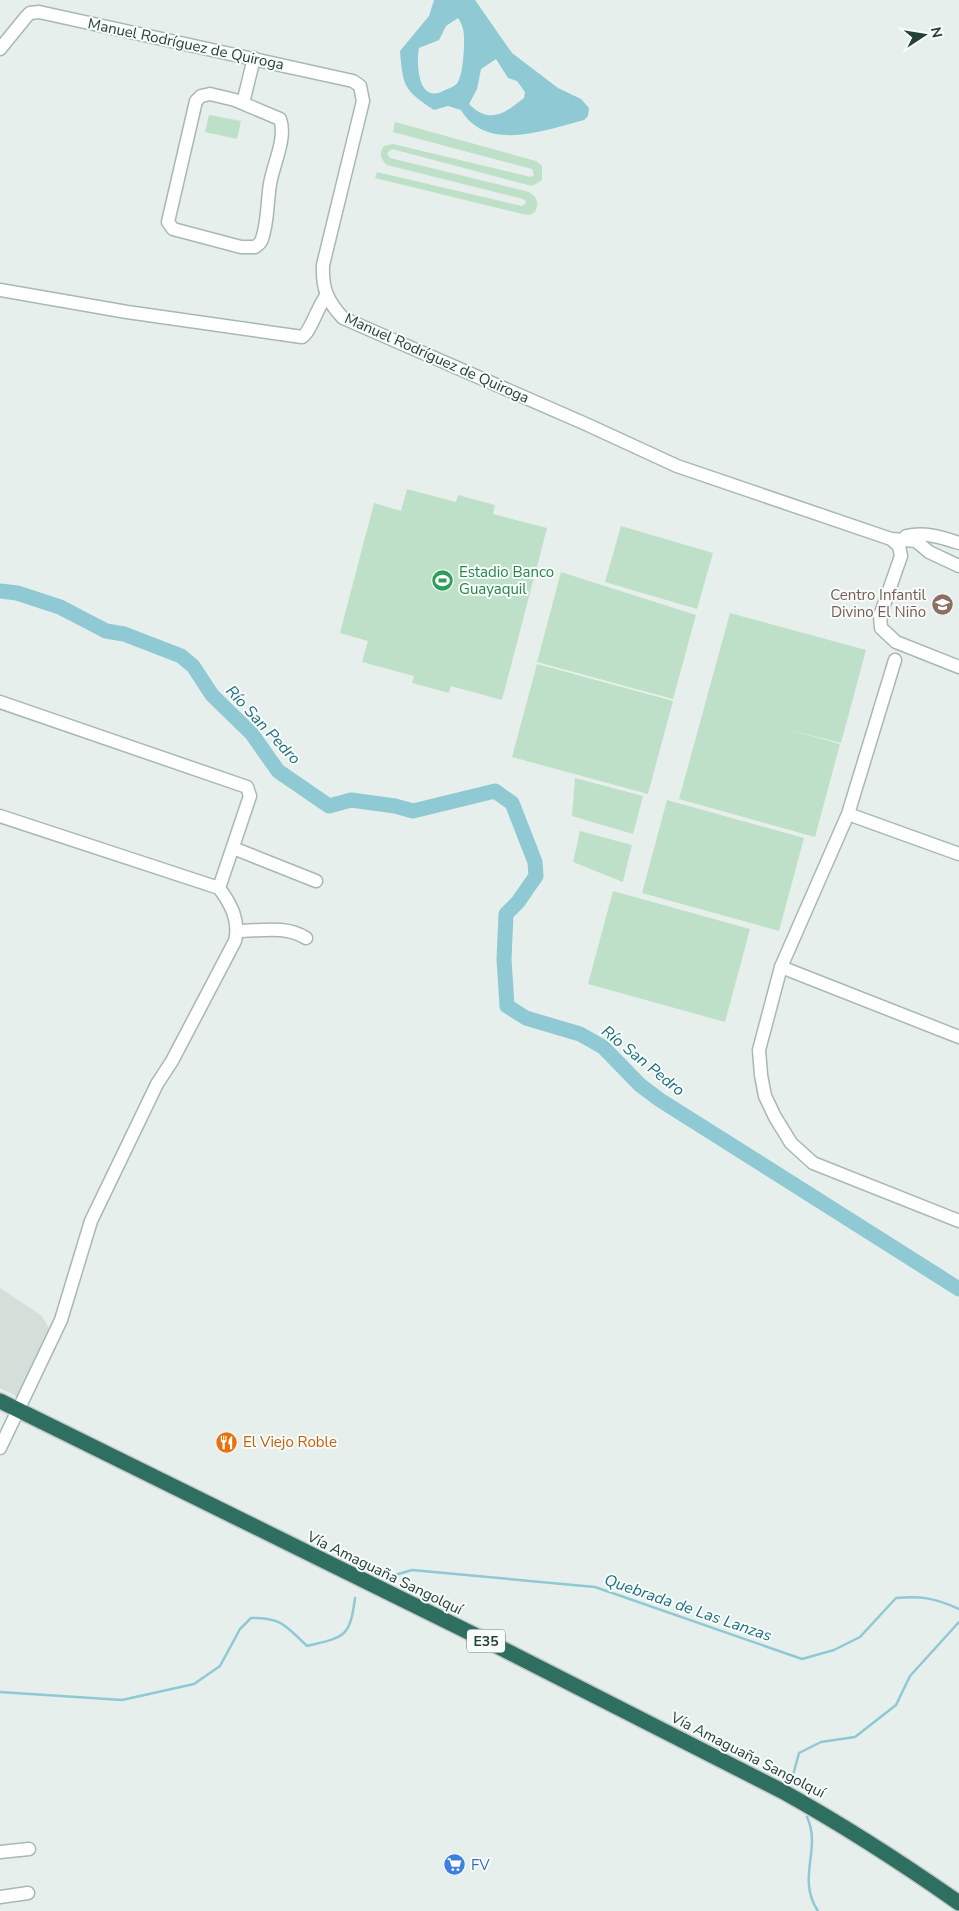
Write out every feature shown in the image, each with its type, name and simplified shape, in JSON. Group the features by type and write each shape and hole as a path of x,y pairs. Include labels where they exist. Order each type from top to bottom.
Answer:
{"highway":[{"name":"Vía Amaguaña Sangolquí","path":"0,1401 499,1647 782,1790 851,1831 959,1903"}],"street":[{"name":"Manuel Rodríguez de Quiroga","path":"0,49 30,13 39,12 354,81 362,92 360,115 323,265 322,282 326,296 343,318 677,466 891,539 916,541 929,552 959,566"},
{"path":"243,103 254,58"},
{"path":"210,94 243,103 280,119 281,123 279,145 270,184 262,241 254,247 241,247 173,229 168,222 196,101 201,96 210,94"},
{"path":"0,290 127,312 302,337 309,331 317,308 326,296"},
{"path":"891,539 916,534 933,535 959,543"},
{"path":"891,539 899,546 901,556 880,616 880,628 896,642 959,667"},
{"path":"895,660 848,814 781,967 759,1050 765,1096 791,1143 813,1163 959,1221"},
{"path":"0,702 247,787 250,796 219,888"},
{"path":"848,814 959,854"},
{"path":"0,830 2,816 219,888 228,901 238,931 235,941 149,1100 91,1221 61,1320 0,1448"},
{"path":"233,848 316,881"},
{"path":"238,931 282,929 296,932 306,938"},
{"path":"781,967 959,1037"},
{"path":"0,1852 29,1849"},
{"path":"0,1897 28,1893"}],"shaded area":[{"path":"0,1288 42,1316 50,1336 20,1398 0,1388"}],"green space":[{"path":"209,115 241,121 237,139 205,132"},
{"path":"395,122 536,161 542,166 542,180 532,186 392,149 387,153 390,158 529,192 537,200 535,212 530,215 522,214 375,178 377,172 522,206 525,204 526,201 523,199 387,165 382,158 381,151 384,146 393,144 531,177 534,175 532,169 393,132"},
{"name":"Estadio Banco Guayaquil","path":"407,489 456,502 458,495 495,505 493,514 547,528 502,700 451,686 449,693 412,683 414,676 362,662 368,641 340,633 374,503 401,511"},
{"path":"621,526 713,553 697,609 605,582"},
{"path":"561,572 696,615 673,699 537,662"},
{"path":"730,613 866,650 841,743 787,729 840,744 815,837 679,799"},
{"path":"537,664 673,701 648,794 512,757"},
{"path":"575,778 643,796 633,834 572,816"},
{"path":"667,800 804,838 779,931 642,893"},
{"path":"580,831 632,845 623,882 573,862"},
{"path":"613,891 750,929 725,1022 588,984"}],"water":[{"path":"434,0 475,0 512,53 558,88 581,99 589,108 588,116 584,120 535,133 501,135 486,131 472,123 461,110 448,106 434,110 416,97 407,86 402,73 400,51 429,16","holes":["458,18 462,25 464,36 460,78 451,88 436,93 429,92 424,88 419,73 419,48 439,40 446,26","496,59 508,78 517,81 525,92 524,98 497,115 484,114 469,104 477,89 481,69"]}],"waterway":[{"name":"Río San Pedro","path":"0,591 17,593 60,607 106,631 124,634 181,656 193,666 212,695 252,734 278,771 329,806 351,800 395,806 413,811 495,791 512,803 535,862 536,876 518,902 506,914 504,959 507,1006 526,1018 580,1034 603,1047 640,1085 660,1100 959,1289"},
{"name":"Quebrada de Las Lanzas","path":"385,1578 412,1570 595,1587 802,1659 834,1650 860,1637 896,1598 913,1597 928,1599 943,1602 959,1609"},
{"name":"Quebrada de Las Lanzas","path":"0,1692 122,1700 194,1684 220,1666 240,1629 251,1618 276,1621 294,1633 307,1646 343,1634 351,1621 355,1598"},
{"path":"793,1775 799,1753 821,1742 855,1737 896,1705 910,1676 959,1622"},
{"path":"807,1817 812,1841 809,1887 818,1911"}],"place":[{"name":"Estadio Banco Guayaquil","path":"443,581"},
{"name":"Centro Infantil Divino El Niño","path":"942,604"},
{"name":"El Viejo Roble","path":"227,1442"},
{"name":"FV","path":"455,1865"}]}
